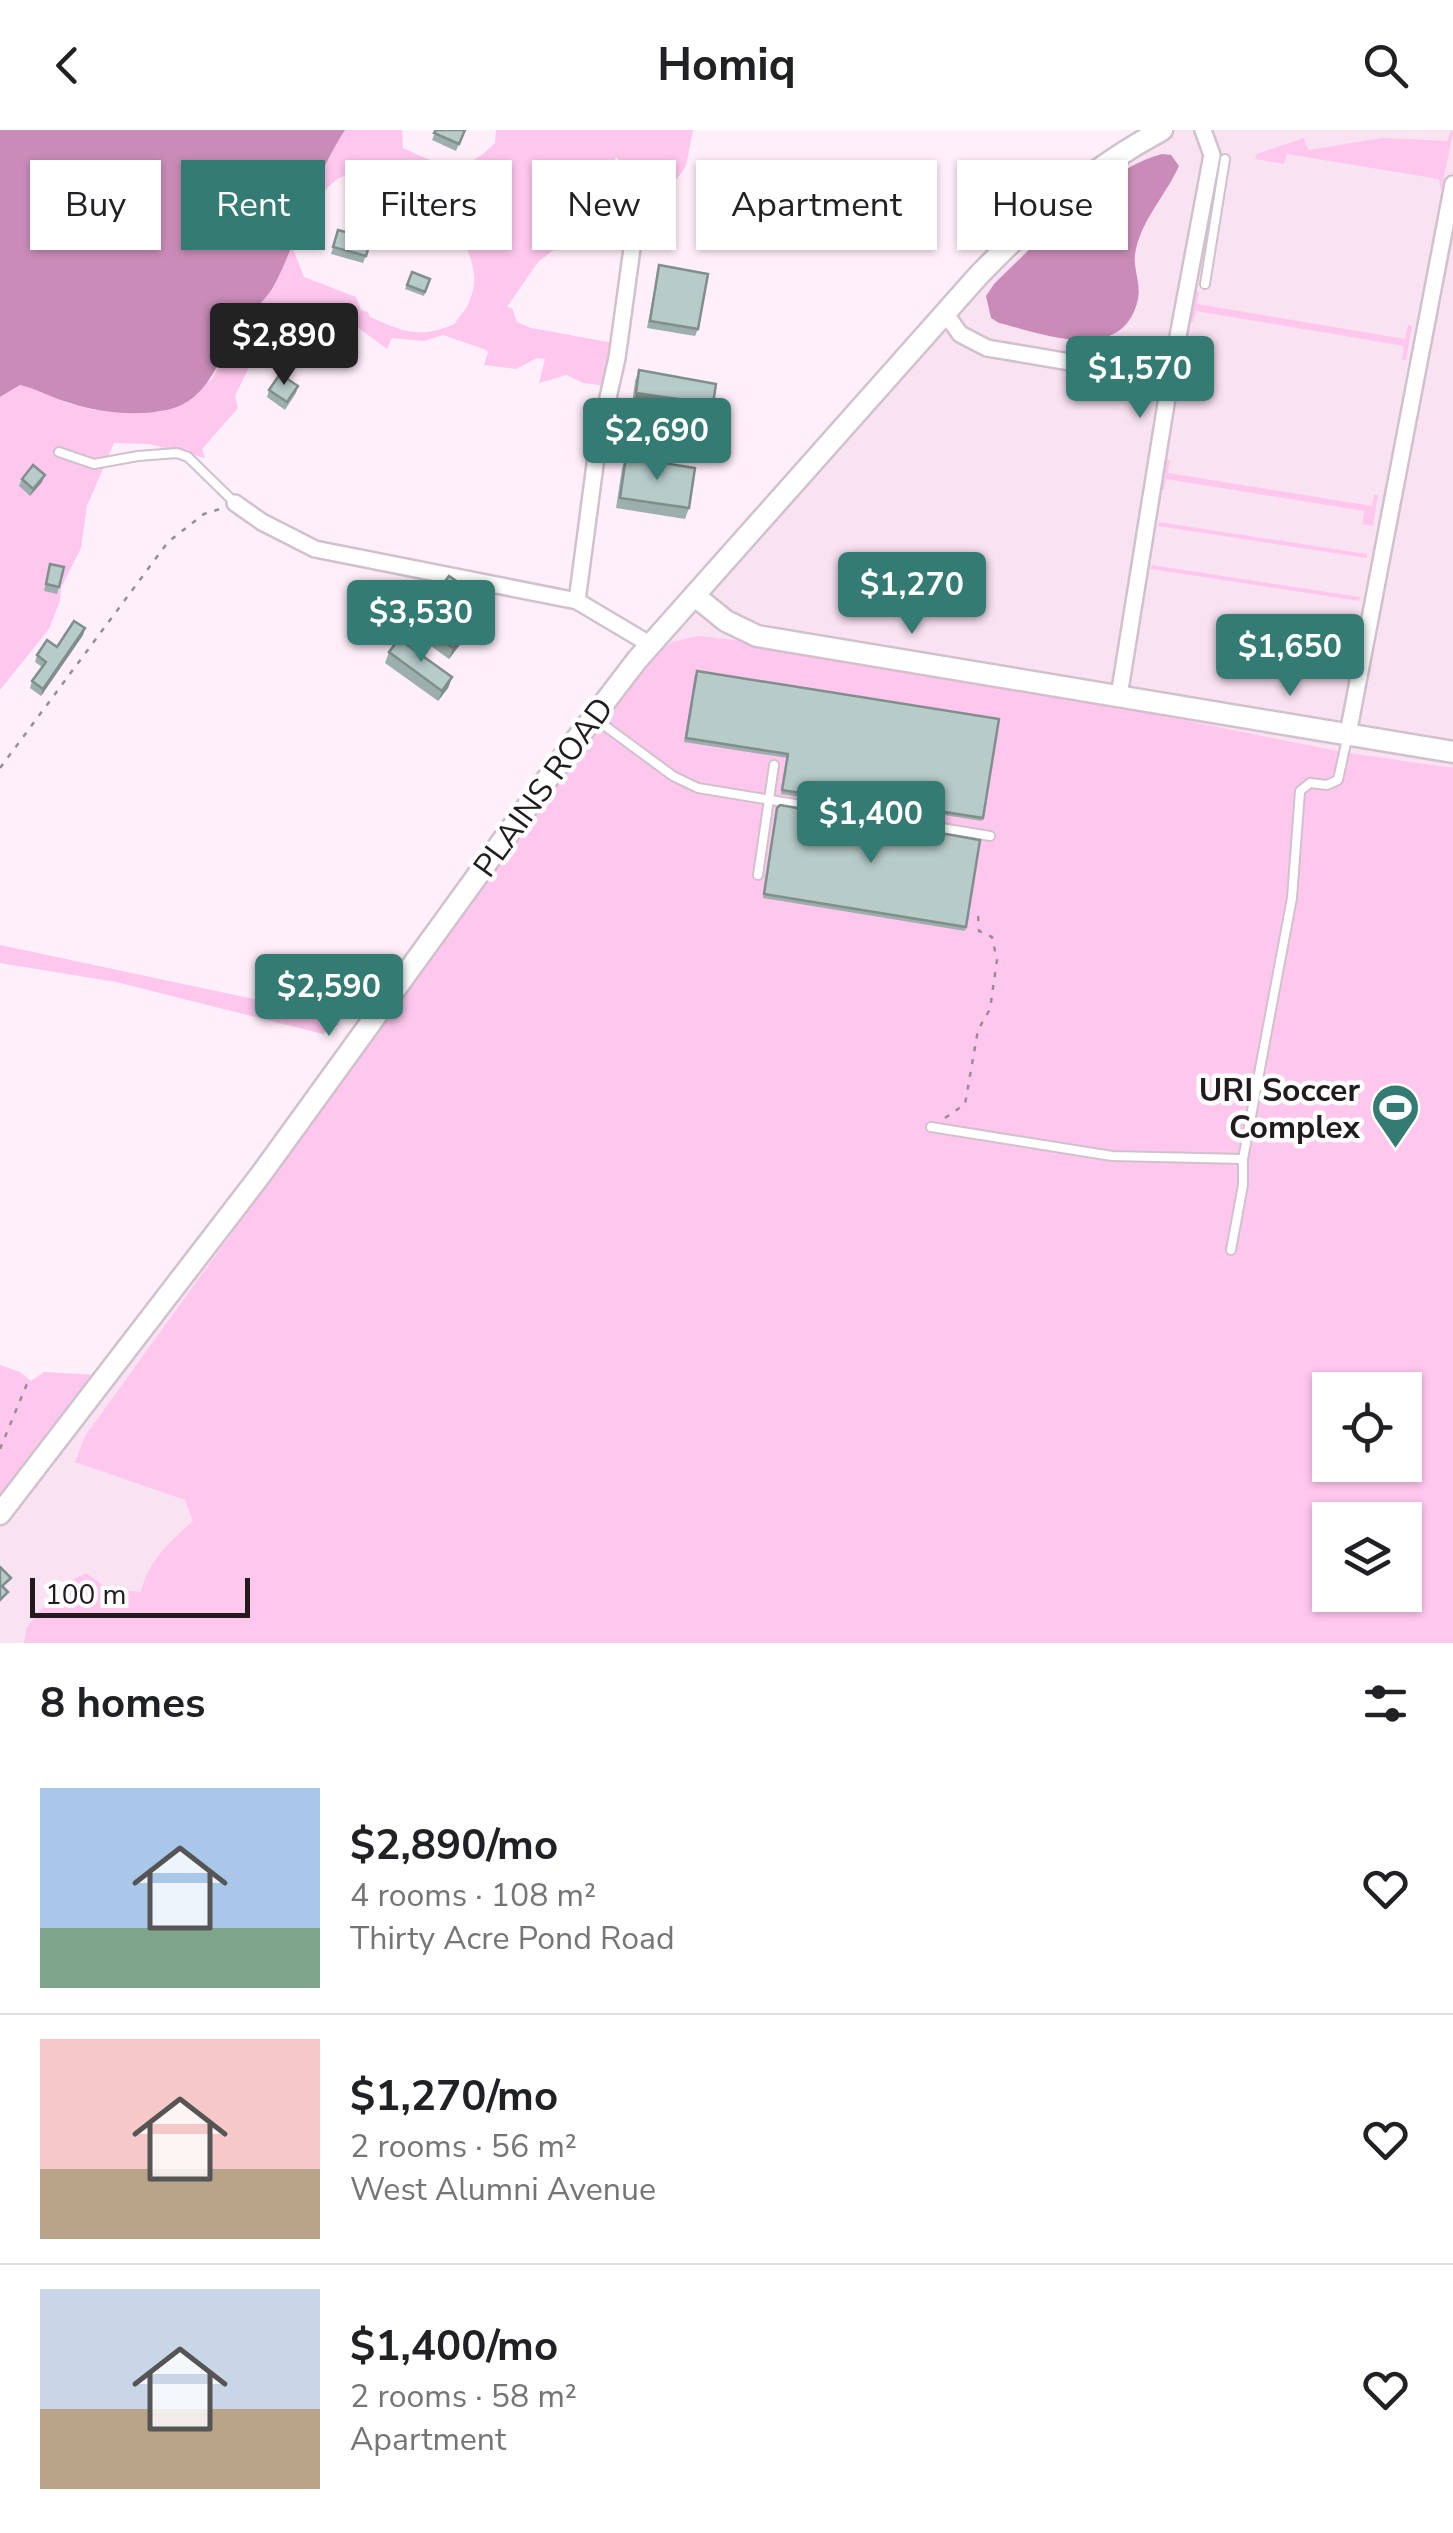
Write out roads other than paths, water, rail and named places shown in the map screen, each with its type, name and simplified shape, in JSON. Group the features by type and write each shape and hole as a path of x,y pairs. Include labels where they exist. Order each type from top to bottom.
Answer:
{"street":[{"name":"PLAINS ROAD","path":"0,1514 262,1173 593,717 651,645 1029,223 1090,173 1162,130"},
{"path":"1118,696 1170,379 1212,156 1203,130"},
{"path":"1348,734 1453,184"},
{"path":"576,600 598,442 617,358 632,250"},
{"path":"946,314 960,334 986,348 1170,379"},
{"path":"235,503 262,522 315,549 576,600 651,645"},
{"path":"695,596 726,621 757,636 1453,752"}],"lane":[{"path":"1206,284 1224,159"},
{"path":"59,452 94,464 138,456 188,457 235,503"},
{"path":"593,717 673,776 698,788 990,836"},
{"path":"1231,1250 1243,1186 1243,1159 1292,898 1300,791 1310,783 1327,785 1338,780 1348,734"},
{"path":"758,876 774,764"},
{"path":"931,1128 1112,1156 1243,1159"}],"place":[{"name":"URI Soccer Complex","path":"1395,1150"}]}
